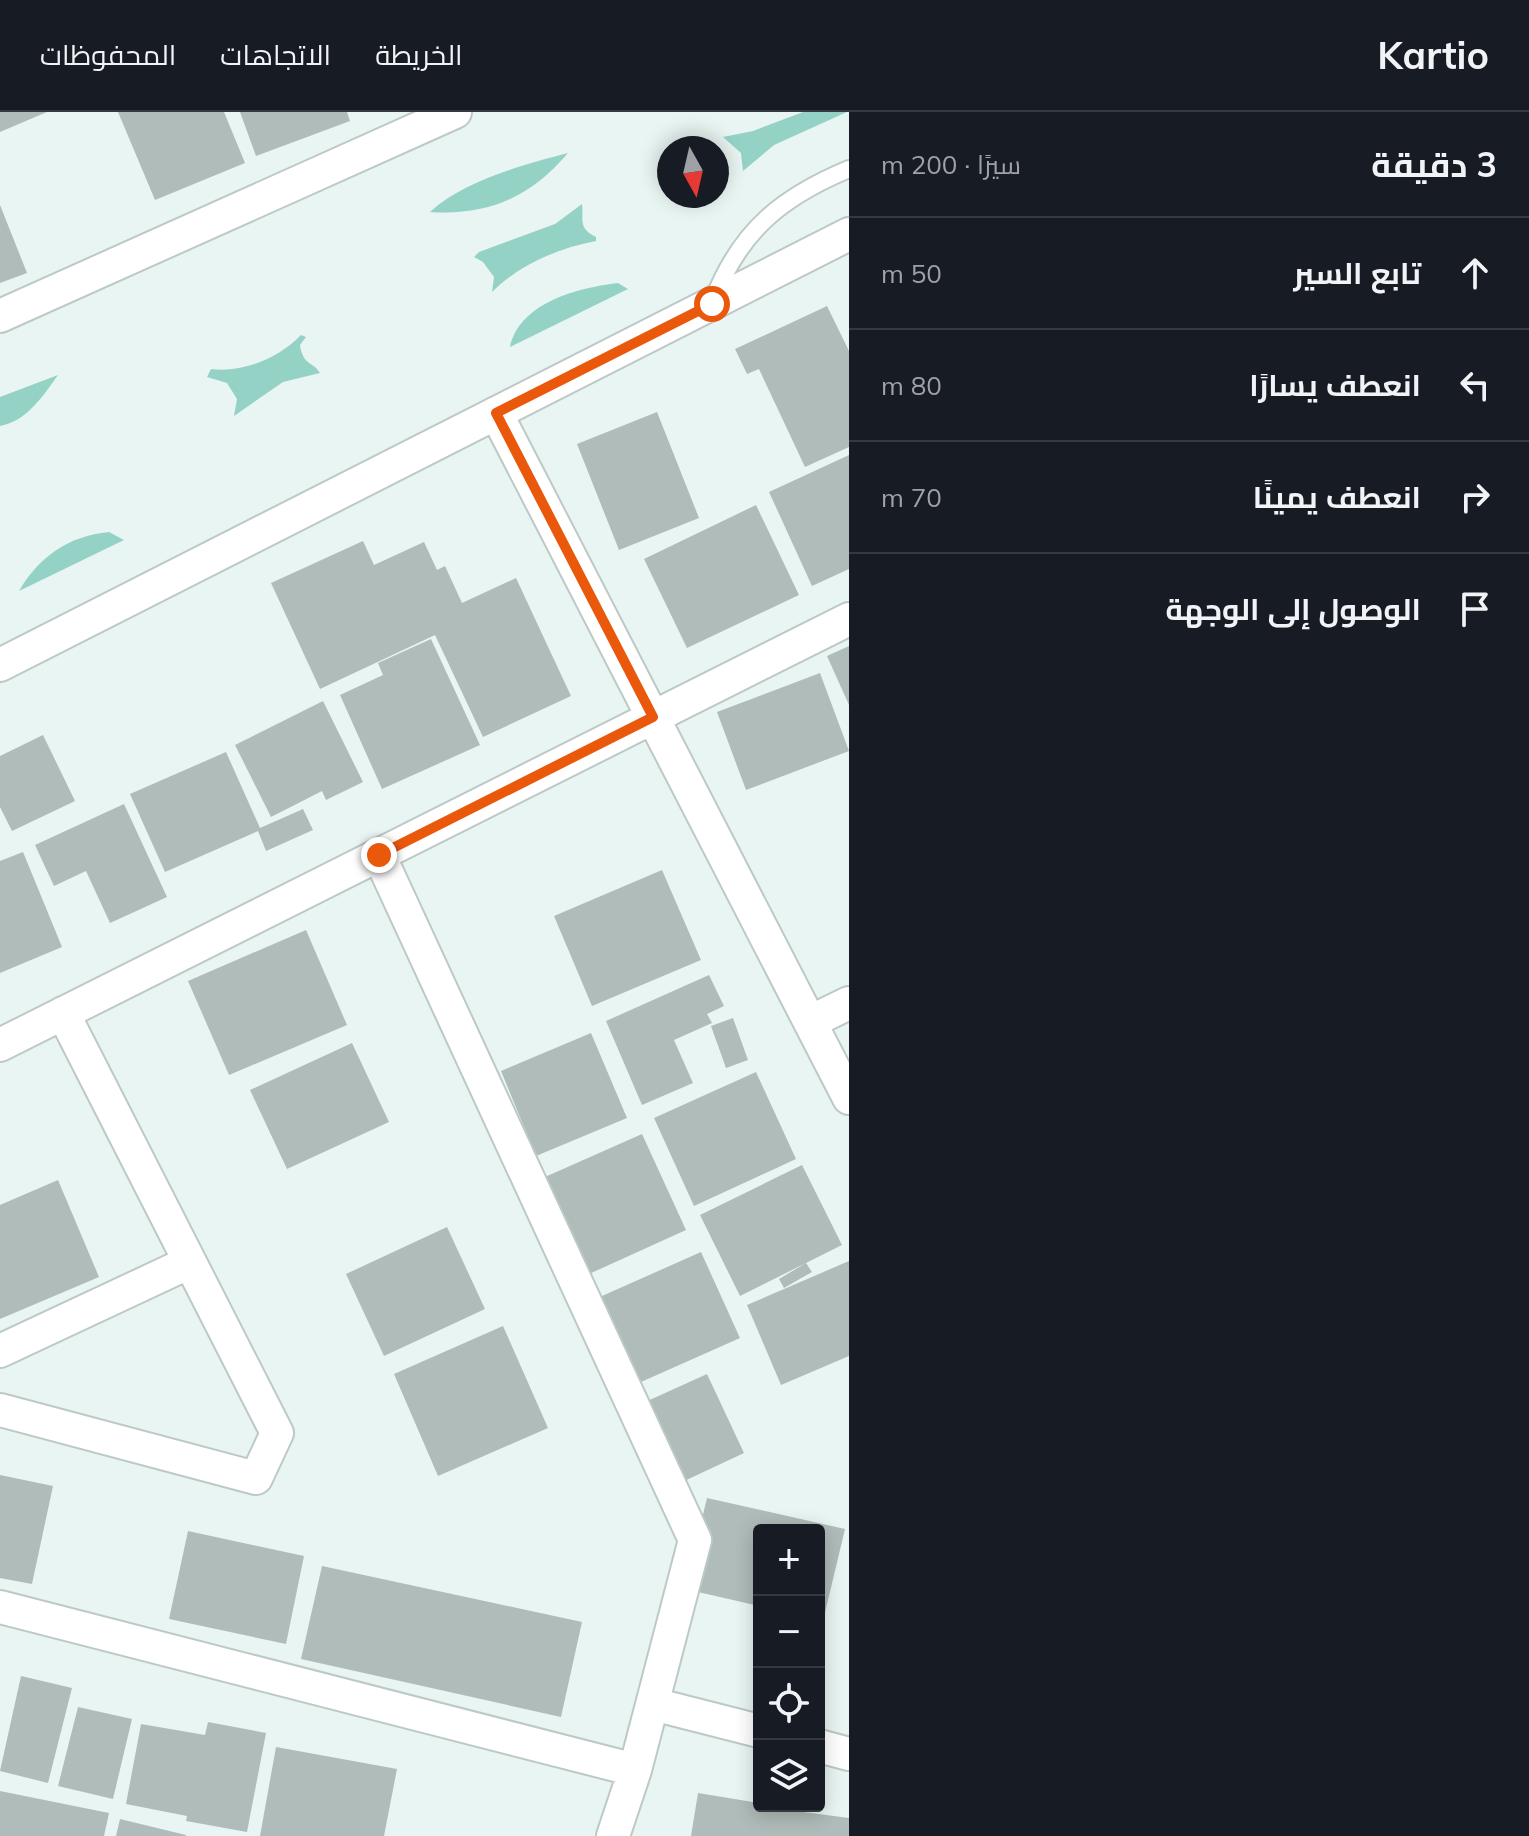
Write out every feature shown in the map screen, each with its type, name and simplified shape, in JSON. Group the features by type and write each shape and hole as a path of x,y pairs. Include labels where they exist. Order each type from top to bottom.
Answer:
{"street":[{"path":"0,316 455,112"},
{"path":"0,665 849,234"},
{"path":"496,413 849,1098"},
{"path":"0,1045 849,619"},
{"path":"379,855 695,1540 635,1770 613,1836"},
{"path":"810,1022 849,1003"},
{"path":"0,1410 256,1478 277,1433 63,1013"},
{"path":"0,1351 190,1262"},
{"path":"0,1607 635,1770"},
{"path":"653,1704 753,1729"},
{"path":"825,1748 849,1754"}],"lane":[{"path":"712,304 725,271 758,224 807,186 849,169"}],"green space":[{"path":"803,112 847,112 774,145 743,171 741,153 729,142 728,136 753,131"},
{"path":"568,153 539,181 507,200 471,211 430,212 459,191 477,183 514,168"},
{"path":"582,204 584,227 596,237 596,241 540,259 492,292 494,277 483,262 474,257 479,252 555,224"},
{"path":"618,283 628,289 510,347 525,319 538,308 569,294"},
{"path":"301,335 306,337 300,345 303,357 320,373 283,382 234,416 237,399 227,383 207,377 211,369 235,369 260,362 282,351"},
{"path":"58,375 26,413 0,426 0,397"},
{"path":"109,532 124,540 19,591 45,558 56,550 80,538"}],"building":[{"path":"0,112 47,112 0,132"},
{"path":"118,112 224,112 245,163 155,200"},
{"path":"240,112 347,112 350,121 256,156"},
{"path":"0,205 27,273 0,283"},
{"path":"827,306 849,351 849,447 805,467 759,369 747,374 735,349"},
{"path":"657,412 699,518 619,550 577,444"},
{"path":"849,455 849,569 812,586 769,492"},
{"path":"756,505 799,595 687,648 644,559"},
{"path":"363,541 374,565 424,542 437,570 445,566 462,603 516,578 571,696 483,737 435,635 320,689 271,583"},
{"path":"431,639 480,745 382,789 340,695 383,675 378,663"},
{"path":"849,646 849,705 827,656"},
{"path":"820,673 849,751 746,790 717,712"},
{"path":"323,701 363,782 326,800 322,791 271,817 235,745"},
{"path":"43,735 75,801 12,831 0,807 0,756"},
{"path":"226,752 260,828 303,809 313,830 266,851 258,831 165,872 130,794"},
{"path":"124,804 167,897 110,923 86,871 54,886 35,845"},
{"path":"23,852 62,947 0,973 0,861"},
{"path":"662,870 701,960 592,1006 554,916"},
{"path":"306,930 347,1025 229,1075 188,981"},
{"path":"709,975 724,1006 707,1014 712,1023 674,1040 693,1083 642,1105 606,1021"},
{"path":"733,1018 748,1060 726,1068 711,1026"},
{"path":"591,1033 627,1118 536,1156 501,1071"},
{"path":"352,1043 389,1122 287,1169 250,1090"},
{"path":"756,1072 796,1159 694,1206 654,1118"},
{"path":"642,1134 686,1230 589,1274 545,1177"},
{"path":"802,1165 842,1245 740,1296 700,1215"},
{"path":"58,1180 99,1277 0,1319 0,1205"},
{"path":"447,1227 485,1309 384,1356 346,1274"},
{"path":"701,1252 740,1338 632,1386 593,1300"},
{"path":"849,1261 849,1356 781,1385 747,1305"},
{"path":"806,1263 812,1272 784,1288 779,1279"},
{"path":"503,1326 548,1428 438,1476 394,1374"},
{"path":"707,1374 744,1453 680,1483 643,1403"},
{"path":"0,1475 53,1486 32,1584 0,1578"},
{"path":"707,1498 823,1524 753,1524 753,1605 685,1589"},
{"path":"825,1525 845,1529 825,1613"},
{"path":"188,1531 304,1556 286,1644 169,1619"},
{"path":"322,1566 582,1622 561,1717 301,1659"},
{"path":"21,1676 72,1688 48,1783 0,1771"},
{"path":"78,1707 132,1719 113,1799 58,1786"},
{"path":"208,1722 266,1733 247,1832 186,1821 187,1816 126,1804 141,1724 205,1735"},
{"path":"276,1747 397,1769 384,1836 260,1836"},
{"path":"0,1791 109,1813 104,1836 0,1836"},
{"path":"698,1793 753,1802 753,1812 804,1812 849,1818 849,1836 691,1836"},
{"path":"120,1819 186,1835 186,1836 116,1836"}],"route":[{"path":"379,855 653,717 496,413 712,304"}]}
